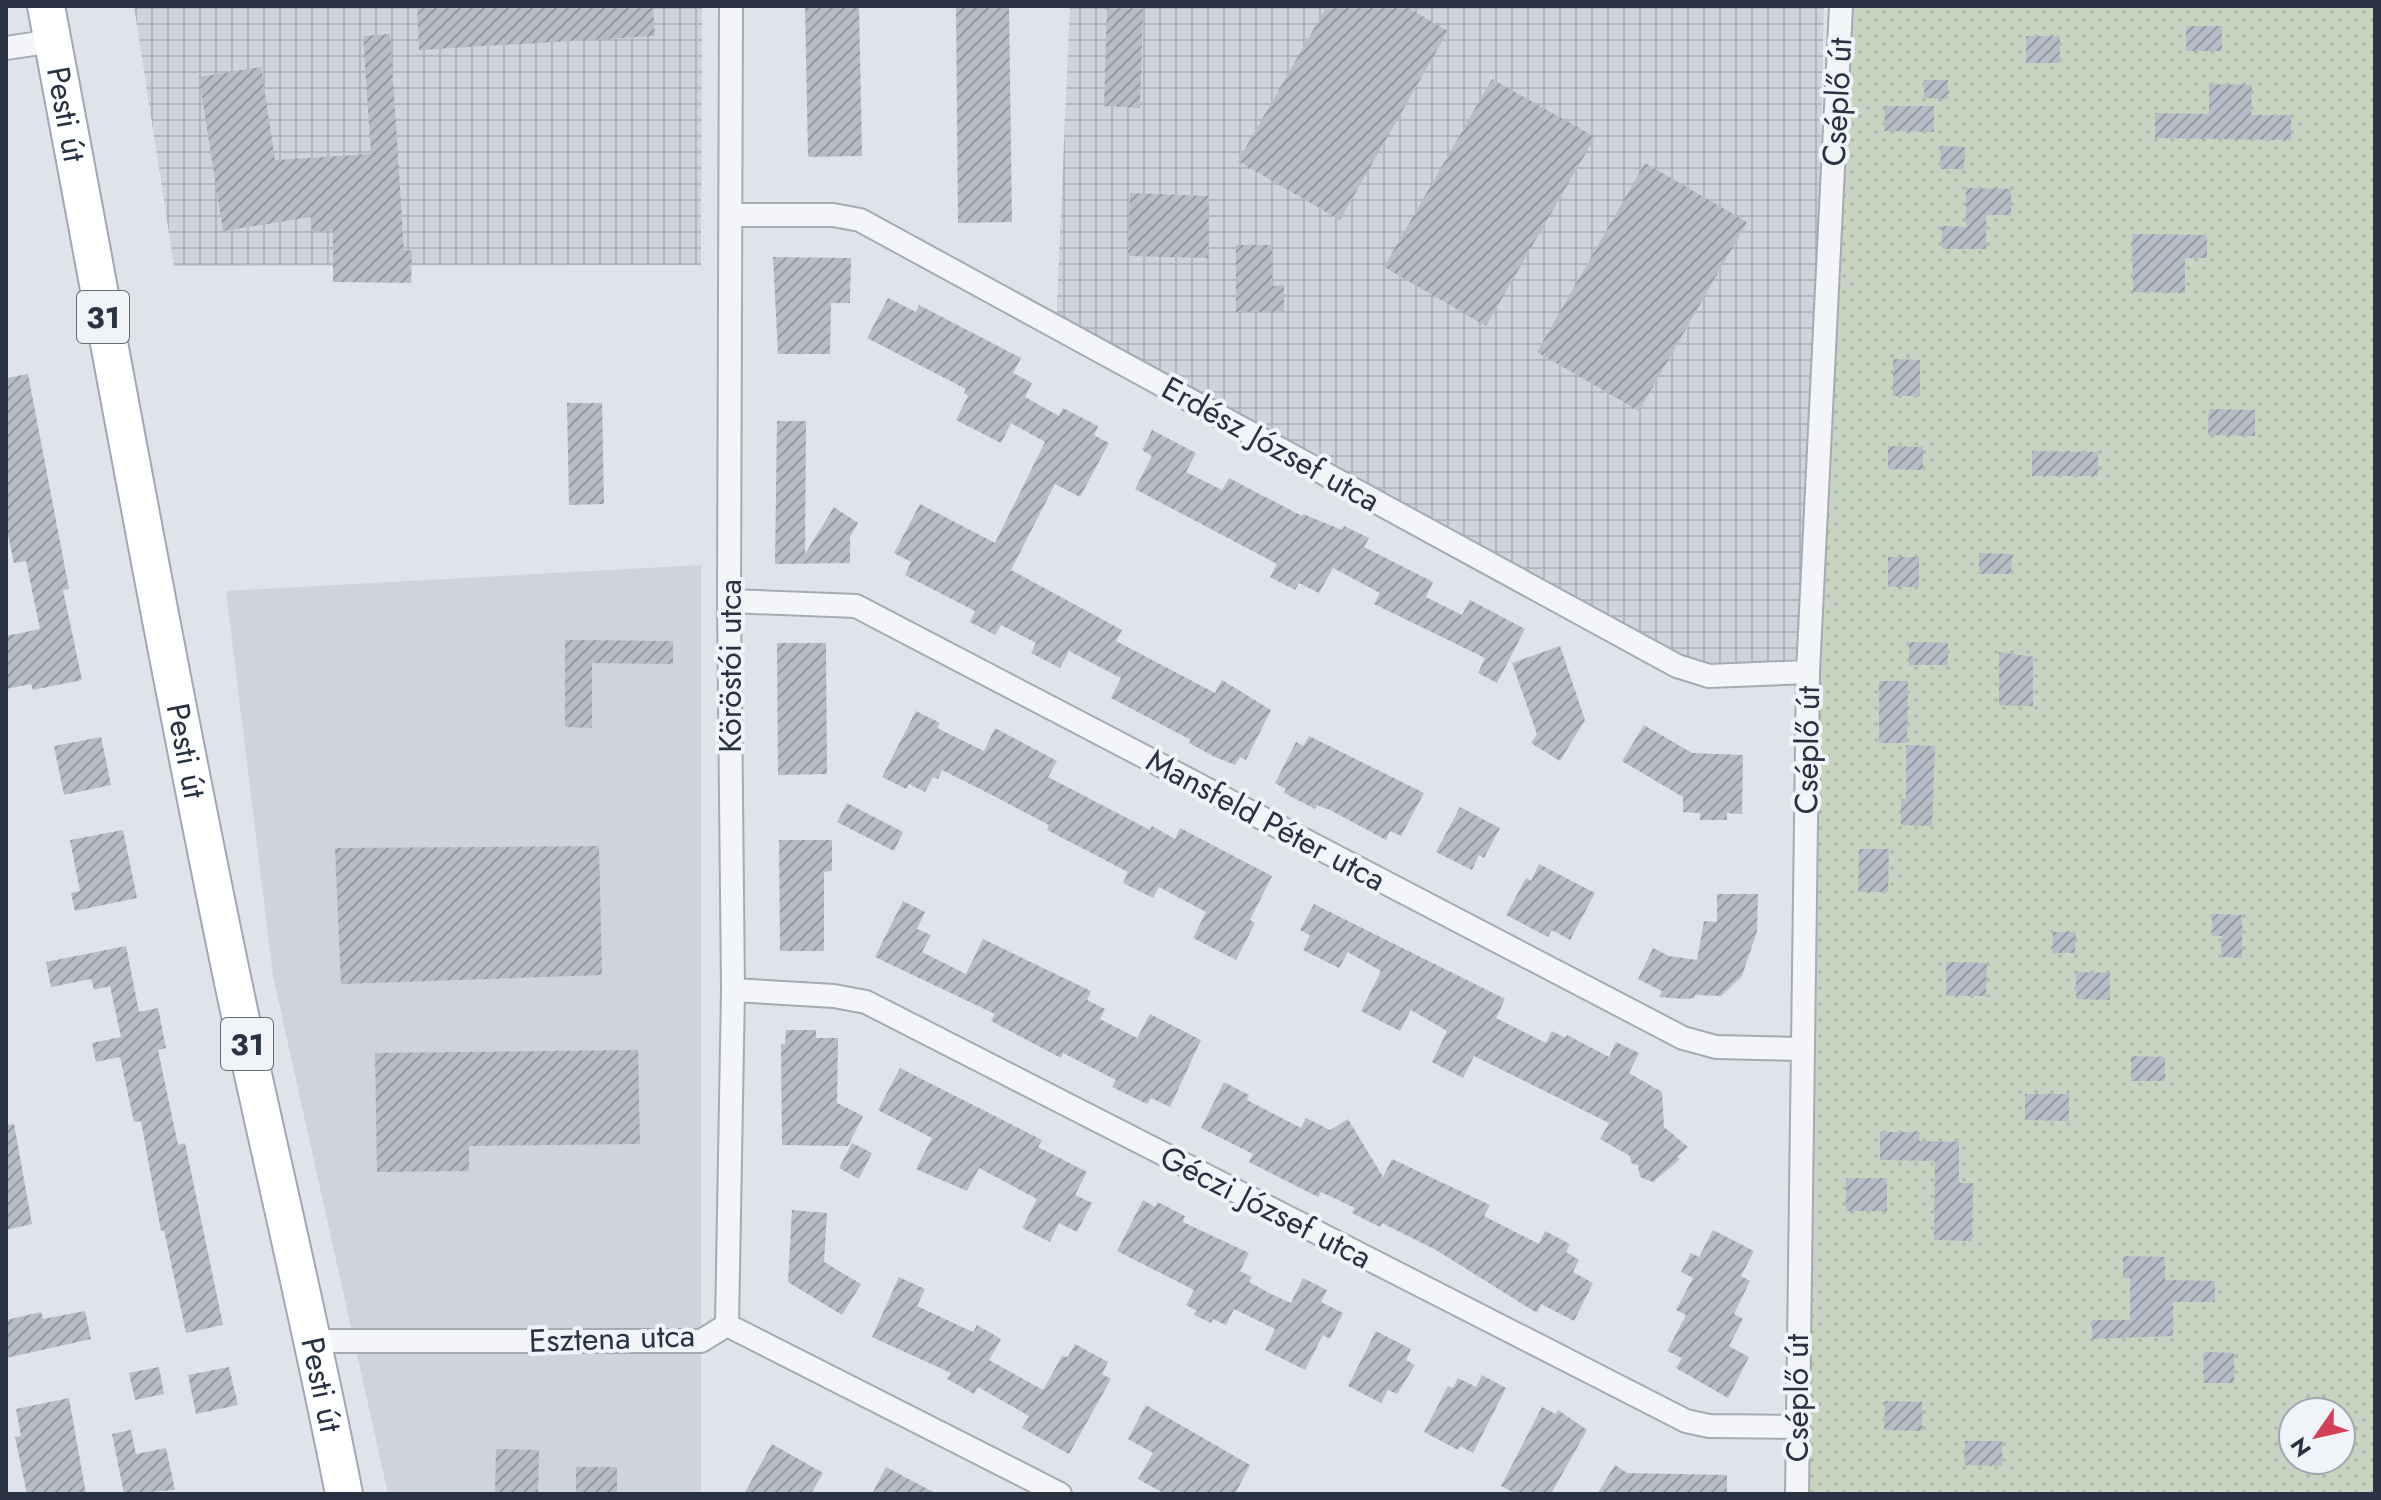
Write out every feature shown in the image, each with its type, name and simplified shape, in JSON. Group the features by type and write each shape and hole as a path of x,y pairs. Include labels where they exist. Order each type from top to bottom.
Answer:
{"main road":[{"name":"Pesti út","path":"50,23 96,283 232,973 314,1341 344,1494"}],"street":[{"name":"Köröstói utca","path":"727,1325 733,990 729,601 733,215 731,6"},
{"name":"Cséplő út","path":"1797,1494 1800,1049 1808,672 1841,6"},
{"path":"6,48 50,23"},
{"name":"Erdész József utca","path":"733,215 833,215 860,220 1677,666 1709,676 1808,672"},
{"name":"Mansfeld Péter utca","path":"729,601 856,606 1683,1038 1716,1047 1800,1049"},
{"name":"Géczi József utca","path":"733,990 834,996 866,1002 1686,1421 1709,1426 1797,1427"},
{"name":"Esztena utca","path":"314,1341 701,1341 727,1325 1054,1493"}],"shaded area":[{"path":"134,6 702,6 701,265 174,266"},
{"path":"1070,6 1824,6 1808,672 1709,676 1056,327"},
{"path":"701,565 701,1494 388,1494 273,976 226,591"}],"green space":[{"path":"1841,6 2375,6 2375,1494 1797,1494 1800,1049"}],"building":[{"path":"417,6 653,6 655,36 419,50"},
{"path":"805,6 859,6 862,156 808,157"},
{"path":"956,6 1009,6 1012,222 958,223"},
{"path":"1107,6 1143,6 1140,108 1104,106"},
{"path":"1327,6 1405,6 1448,31 1340,220 1238,161"},
{"path":"2186,26 2222,26 2222,51 2186,51"},
{"path":"390,34 404,250 412,251 411,283 333,282 333,230 312,232 311,217 223,231 199,77 261,67 275,160 371,154 363,36"},
{"path":"2026,36 2060,36 2060,63 2026,63"},
{"path":"1492,79 1595,137 1486,326 1384,267"},
{"path":"1924,80 1948,80 1948,99 1924,98"},
{"path":"2209,84 2252,85 2251,115 2291,115 2291,140 2155,138 2155,113 2209,114"},
{"path":"1885,106 1934,106 1934,132 1884,131"},
{"path":"1941,146 1965,147 1964,169 1940,169"},
{"path":"1645,163 1747,222 1639,411 1537,352"},
{"path":"1966,188 2011,189 2011,215 1986,215 1986,249 1942,249 1942,226 1966,227"},
{"path":"1130,193 1209,196 1208,258 1128,256"},
{"path":"2132,234 2207,235 2207,258 2185,258 2185,293 2133,292"},
{"path":"1236,245 1272,245 1272,286 1284,285 1284,312 1236,312"},
{"path":"773,257 851,258 850,303 831,303 830,354 778,354"},
{"path":"888,298 916,312 919,305 1021,358 1013,373 1032,383 1025,397 1059,416 1063,408 1098,426 1094,435 1109,443 1080,497 1055,484 1011,570 1122,630 1116,641 1215,693 1222,680 1271,710 1246,760 1240,757 1235,765 1215,757 1189,743 1191,740 1111,698 1121,678 1069,651 1060,668 1031,653 1036,643 1001,625 995,635 970,622 975,611 905,575 911,562 894,553 920,504 995,543 1045,442 1011,423 1001,443 956,420 968,396 964,393 966,389 867,338"},
{"path":"1893,359 1920,360 1920,396 1893,396"},
{"path":"28,374 69,589 63,590 82,680 33,690 31,684 6,689 6,636 40,629 26,561 14,563 6,526 6,378"},
{"path":"567,403 602,403 604,504 569,505"},
{"path":"2209,409 2255,410 2255,436 2208,435"},
{"path":"777,421 806,421 805,554 834,507 858,523 850,537 850,563 775,564"},
{"path":"1152,430 1196,453 1186,472 1222,490 1229,478 1302,516 1342,530 1344,526 1369,538 1364,547 1433,582 1426,597 1462,615 1470,600 1525,629 1497,683 1478,673 1485,658 1374,604 1380,593 1333,568 1319,593 1299,583 1295,590 1270,577 1277,564 1135,489 1152,456 1142,450"},
{"path":"1888,446 1923,447 1923,470 1888,469"},
{"path":"2032,451 2098,452 2098,476 2032,476"},
{"path":"1979,553 2012,554 2011,574 1979,574"},
{"path":"1888,557 1919,557 1919,587 1888,587"},
{"path":"565,640 673,641 673,664 592,663 592,728 565,727"},
{"path":"1909,642 1948,643 1948,665 1909,665"},
{"path":"777,643 826,643 827,774 778,775"},
{"path":"1560,646 1585,720 1560,761 1531,743 1537,734 1512,663"},
{"path":"1999,652 2033,657 2033,706 1999,705"},
{"path":"1879,681 1908,681 1907,743 1879,743"},
{"path":"916,711 940,723 937,728 984,751 995,728 1057,761 1048,777 1150,830 1152,826 1175,839 1180,828 1272,876 1250,920 1255,923 1236,960 1193,938 1206,912 1159,887 1153,898 1123,883 1128,872 1047,830 1049,825 992,795 942,770 938,779 933,777 925,792 909,784 906,789 882,777"},
{"path":"1644,725 1692,753 1743,755 1742,814 1727,813 1727,820 1700,820 1700,813 1683,812 1683,797 1622,761"},
{"path":"1309,736 1424,793 1401,836 1390,831 1386,840 1330,810 1317,805 1315,809 1284,793 1286,789 1275,783 1296,742 1303,746"},
{"path":"101,737 111,785 64,795 54,746"},
{"path":"1906,745 1935,746 1932,826 1901,825 1901,799 1906,799"},
{"path":"847,803 903,832 894,851 837,822"},
{"path":"1460,807 1500,828 1484,858 1479,855 1472,870 1436,852"},
{"path":"123,830 137,898 75,911 71,893 80,891 70,840"},
{"path":"779,840 832,840 832,871 824,872 824,951 780,951"},
{"path":"599,846 602,975 341,984 335,848"},
{"path":"1859,849 1889,849 1888,892 1858,892"},
{"path":"1539,864 1595,893 1570,940 1552,930 1548,937 1506,915 1526,878 1531,881"},
{"path":"1717,894 1758,894 1757,931 1742,976 1721,996 1695,995 1695,998 1684,999 1659,997 1662,991 1638,979 1653,948 1669,956 1697,960 1704,921 1717,922"},
{"path":"903,901 925,912 917,929 931,935 922,952 966,974 983,939 1091,991 1087,1000 1105,1009 1100,1019 1137,1038 1150,1014 1201,1040 1170,1107 1151,1098 1147,1104 1112,1087 1116,1080 1063,1053 1061,1058 991,1021 995,1014 875,957"},
{"path":"1314,904 1505,999 1496,1018 1546,1043 1552,1031 1565,1038 1567,1035 1609,1057 1616,1042 1639,1053 1629,1073 1662,1092 1664,1127 1688,1147 1677,1157 1680,1159 1653,1182 1640,1177 1638,1165 1631,1163 1630,1156 1600,1139 1609,1123 1474,1056 1463,1078 1432,1062 1447,1031 1411,1010 1400,1031 1361,1011 1381,971 1348,952 1339,968 1303,950 1310,935 1300,930"},
{"path":"2212,914 2242,915 2242,958 2221,957 2222,936 2212,936"},
{"path":"2053,932 2076,932 2075,953 2052,953"},
{"path":"126,946 139,1012 158,1008 166,1048 158,1050 178,1145 185,1143 223,1325 186,1333 164,1230 161,1231 141,1121 134,1122 120,1057 96,1062 92,1043 121,1037 110,986 94,990 91,979 51,987 46,962"},
{"path":"1946,962 1987,963 1986,996 1946,996"},
{"path":"2076,972 2110,973 2110,1000 2076,999"},
{"path":"786,1030 816,1030 816,1038 838,1038 837,1103 863,1116 848,1146 782,1145 781,1044 785,1044"},
{"path":"638,1050 640,1144 469,1146 469,1171 377,1172 375,1053"},
{"path":"2131,1056 2165,1057 2165,1081 2131,1081"},
{"path":"900,1068 1042,1140 1038,1147 1087,1172 1075,1195 1092,1203 1077,1232 1059,1223 1050,1242 1022,1228 1037,1199 979,1168 967,1191 916,1169 932,1138 878,1110"},
{"path":"1224,1082 1249,1095 1247,1100 1301,1128 1306,1118 1330,1130 1348,1119 1383,1177 1392,1159 1490,1205 1484,1216 1539,1244 1545,1231 1570,1244 1566,1252 1579,1260 1573,1272 1593,1283 1574,1321 1541,1304 1537,1313 1436,1250 1382,1223 1380,1227 1352,1213 1355,1208 1321,1192 1318,1197 1249,1162 1253,1154 1201,1128"},
{"path":"2025,1094 2069,1094 2069,1121 2025,1120"},
{"path":"14,1124 32,1224 6,1230 6,1125"},
{"path":"1880,1132 1920,1132 1919,1141 1959,1142 1959,1183 1973,1183 1972,1241 1934,1240 1935,1161 1880,1160"},
{"path":"852,1143 872,1153 859,1179 839,1168"},
{"path":"1846,1178 1887,1178 1887,1211 1846,1211"},
{"path":"1143,1200 1155,1207 1158,1202 1185,1216 1183,1222 1249,1253 1240,1271 1252,1277 1249,1282 1271,1294 1291,1303 1303,1278 1327,1290 1321,1302 1343,1313 1330,1339 1323,1335 1305,1370 1265,1350 1275,1329 1234,1309 1226,1325 1213,1319 1211,1323 1194,1315 1197,1311 1186,1305 1194,1290 1117,1251"},
{"path":"792,1210 827,1213 824,1262 861,1284 842,1315 788,1282"},
{"path":"1713,1230 1754,1251 1741,1276 1750,1281 1734,1314 1743,1319 1729,1346 1749,1357 1728,1398 1676,1368 1682,1358 1667,1351 1686,1315 1676,1310 1693,1278 1681,1272 1691,1253 1699,1257"},
{"path":"2123,1256 2165,1257 2165,1280 2215,1281 2215,1302 2173,1302 2173,1336 2092,1339 2092,1320 2130,1320 2130,1278 2123,1278"},
{"path":"899,1277 925,1289 917,1306 973,1332 977,1325 1001,1339 989,1360 1043,1390 1062,1356 1068,1357 1075,1344 1108,1362 1102,1374 1111,1379 1069,1454 1022,1428 1029,1416 978,1387 974,1394 947,1379 951,1373 872,1337"},
{"path":"85,1311 91,1339 6,1358 6,1320 41,1312 43,1319"},
{"path":"1376,1331 1411,1349 1406,1360 1415,1365 1397,1394 1388,1390 1381,1403 1348,1386"},
{"path":"2204,1352 2234,1353 2234,1383 2203,1383"},
{"path":"159,1367 164,1394 135,1400 129,1373"},
{"path":"229,1367 238,1405 196,1414 188,1375"},
{"path":"1482,1375 1506,1388 1473,1453 1460,1446 1458,1450 1424,1432 1448,1386 1453,1388 1458,1378 1476,1387"},
{"path":"69,1398 86,1494 27,1494 15,1437 21,1436 16,1409"},
{"path":"1885,1401 1922,1402 1922,1431 1884,1430"},
{"path":"1146,1405 1250,1465 1235,1494 1165,1494 1138,1479 1153,1453 1128,1439"},
{"path":"1542,1407 1556,1414 1558,1410 1587,1430 1551,1494 1516,1494 1501,1486"},
{"path":"131,1430 136,1454 166,1448 175,1490 124,1494 112,1434"},
{"path":"1965,1441 2002,1441 2002,1466 1964,1465"},
{"path":"772,1444 823,1473 811,1494 744,1494"},
{"path":"496,1449 539,1450 538,1494 495,1494"},
{"path":"1615,1465 1627,1473 1727,1475 1727,1494 1597,1494"},
{"path":"576,1467 617,1467 617,1494 576,1494"},
{"path":"886,1467 937,1494 872,1494"}]}
